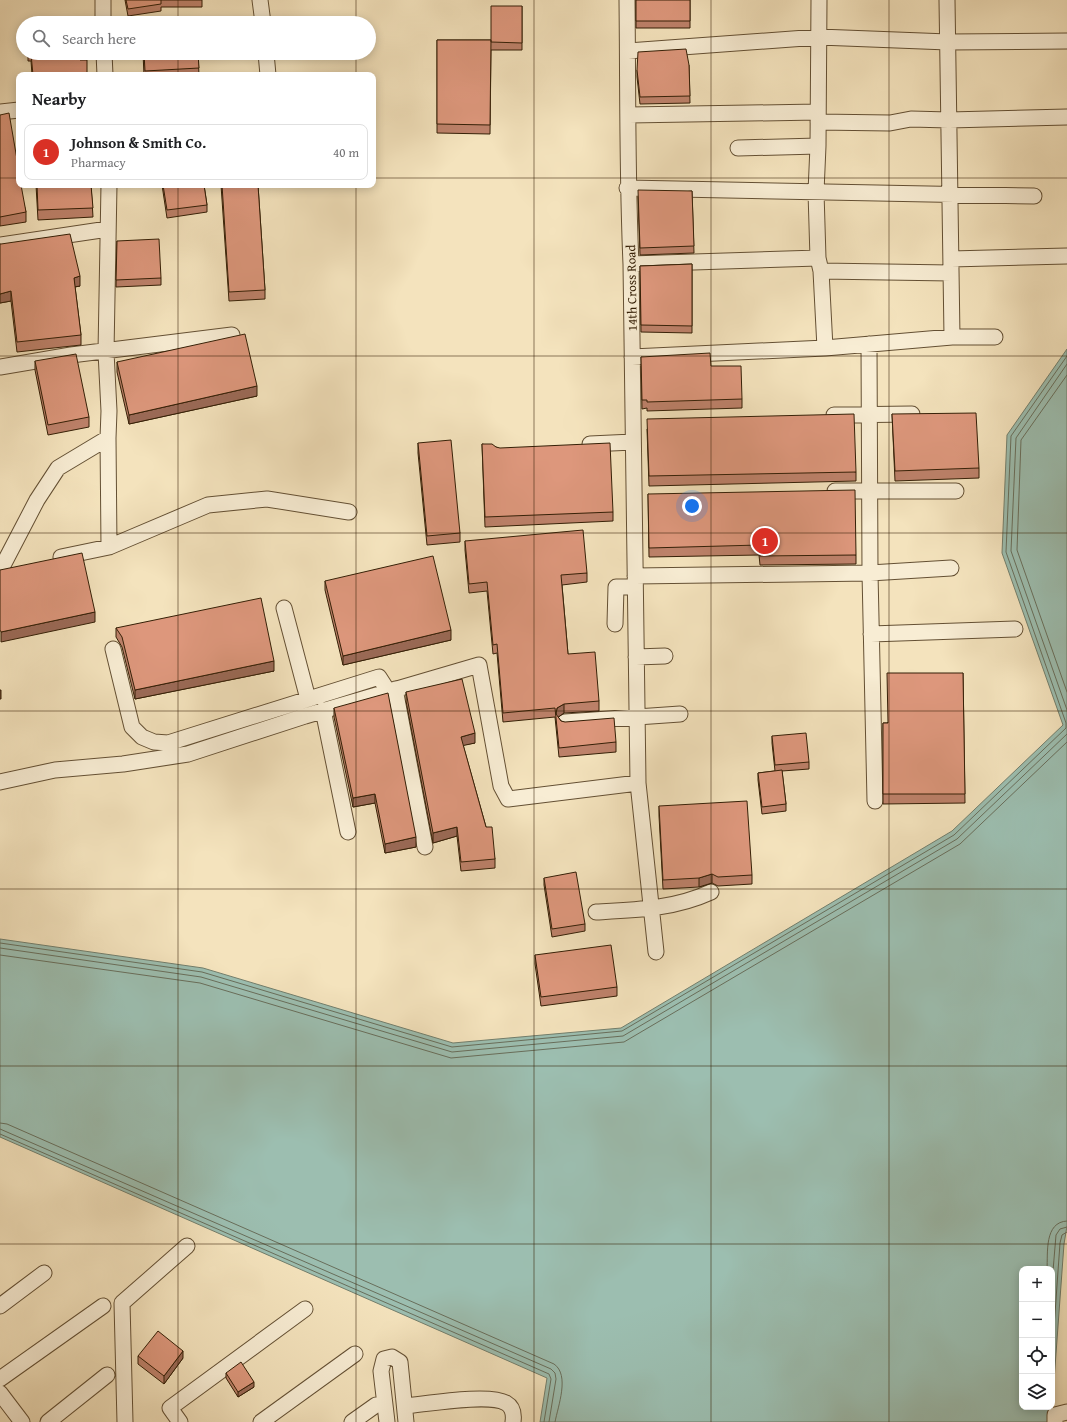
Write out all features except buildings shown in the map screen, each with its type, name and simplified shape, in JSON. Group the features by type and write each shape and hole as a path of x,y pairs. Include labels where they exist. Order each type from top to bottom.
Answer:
{"street":[{"path":"103,0 103,16"},
{"path":"260,0 262,16"},
{"name":"14th Cross Road","path":"627,0 629,115 627,188 631,264 638,783 656,952"},
{"path":"819,0 818,146 816,192 825,348"},
{"path":"947,0 952,337"},
{"path":"628,51 819,37 948,42 1067,40"},
{"path":"104,60 105,72"},
{"path":"267,60 268,72"},
{"path":"0,112 16,110"},
{"path":"629,115 818,117 890,123 911,119 949,120 1067,117"},
{"path":"738,148 818,146"},
{"path":"109,188 106,352 109,411 109,546"},
{"path":"627,188 1034,196"},
{"path":"0,245 108,229"},
{"path":"631,264 951,266 1067,256"},
{"path":"0,367 72,355 106,352 232,335"},
{"path":"632,356 825,348 952,337 995,337"},
{"path":"870,344 870,573 875,801"},
{"path":"822,415 930,414"},
{"path":"633,420 648,419"},
{"path":"0,571 37,500 58,468 108,438"},
{"path":"578,445 633,442"},
{"path":"823,491 956,491"},
{"path":"634,495 650,494"},
{"path":"47,561 109,546 208,505 267,499 349,512"},
{"path":"0,571 16,568"},
{"path":"615,624 616,587 635,582 870,573 951,568"},
{"path":"284,608 308,699"},
{"path":"871,634 1015,629"},
{"path":"113,648 132,727 142,736 154,742 168,743 379,677 392,690 425,847"},
{"path":"636,657 665,656"},
{"path":"0,782 55,770 130,763 188,754 323,710 478,665 502,786 508,798 638,783"},
{"path":"323,710 348,832"},
{"path":"565,722 680,714"},
{"path":"596,912 651,909 680,904 711,892"},
{"path":"125,1422 122,1303 187,1246"},
{"path":"0,1306 44,1273"},
{"path":"0,1379 103,1306"},
{"path":"180,1422 170,1408 305,1309"},
{"path":"261,1422 355,1354"},
{"path":"386,1422 381,1371 384,1359 392,1358 400,1362 406,1422"},
{"path":"48,1422 107,1375"},
{"path":"0,1393 22,1422"},
{"path":"405,1406 478,1399 494,1400 506,1403 510,1406 513,1412 513,1422"},
{"path":"352,1422 376,1405"},
{"path":"1055,1422 1055,1415 1067,1412"}],"water":[{"path":"1067,349 1067,1226 1064,1244 1055,1367 1055,1266 1019,1266 1019,1410 1052,1410 1051,1422 540,1422 547,1378 0,1137 0,939 203,968 453,1043 621,1028 952,831 1063,725 1002,553 1007,435"}],"place":[{"name":"Johnson & Smith Co.","path":"765,541"}]}
